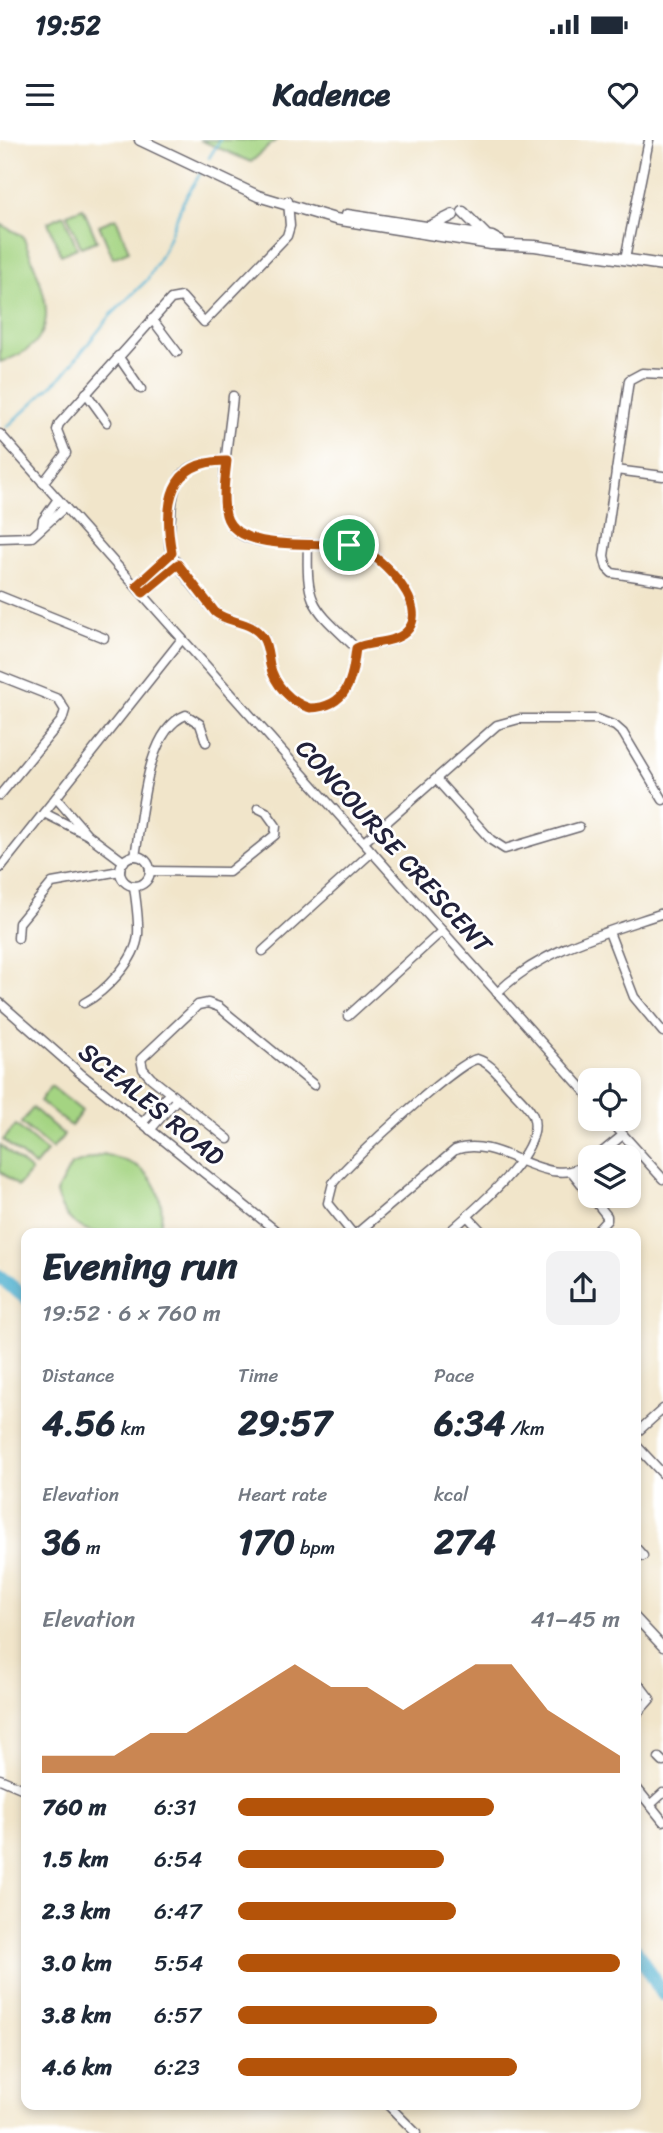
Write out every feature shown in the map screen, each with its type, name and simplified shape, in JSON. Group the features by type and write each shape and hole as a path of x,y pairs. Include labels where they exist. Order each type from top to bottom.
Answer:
{"street":[{"path":"140,140 258,196 390,229 491,244 497,240"},
{"path":"152,140 288,204 663,265"},
{"path":"625,259 649,140"},
{"path":"43,482 66,453 57,433 59,424 118,356 152,319 178,296 206,325 287,236 290,230 288,204"},
{"path":"427,227 444,222 458,213 497,240"},
{"path":"152,319 177,352"},
{"path":"118,356 141,389"},
{"path":"663,374 637,374 629,380 604,556 607,568 612,573 663,581"},
{"path":"86,393 107,422"},
{"path":"233,396 227,461 226,516 239,534 259,541 349,545 368,551 402,585 411,601 414,618 405,633 393,639 356,648"},
{"name":"CONCOURSE CRESCENT","path":"0,434 578,1084"},
{"path":"227,461 202,462 187,469 176,480 171,503 172,553 178,564 222,618 256,629 263,638 273,678 302,706 319,708 341,698 351,682 356,648"},
{"path":"615,470 663,476"},
{"path":"42,527 43,520 58,499"},
{"path":"0,538 27,539 65,507"},
{"path":"308,544 307,580 311,599 356,648"},
{"path":"137,585 172,553"},
{"path":"143,593 178,564"},
{"path":"0,596 104,638"},
{"path":"2,863 182,639"},
{"path":"0,676 58,699 65,710 62,720 4,786 0,795"},
{"path":"134,886 122,878 121,872 124,862 135,856 158,744 176,720 186,715 200,724 206,742"},
{"path":"364,842 483,736 506,721 597,719 615,726 663,800"},
{"path":"436,779 492,840 505,849 579,827"},
{"path":"56,798 88,835"},
{"path":"150,871 229,872 275,835 276,826 266,812 258,808"},
{"path":"44,813 88,835 124,862"},
{"path":"263,951 372,852"},
{"path":"134,886 146,882 150,871 147,862 135,856"},
{"path":"18,938 19,923 52,883 121,872"},
{"path":"84,1003 101,992 135,949 138,934 134,886"},
{"path":"497,993 537,960 663,913"},
{"path":"348,1016 442,931"},
{"path":"609,932 634,997 663,1032"},
{"name":"SCEALES ROAD","path":"0,1003 36,1037 272,1228"},
{"path":"228,1139 147,1074 141,1059 192,1009 208,1003 219,1007 314,1085"},
{"path":"349,1228 328,1203 333,1183 432,1091 471,1060 487,1063 532,1114 534,1128 512,1176 454,1228"},
{"path":"142,1123 173,1096"},
{"path":"150,1130 173,1096"},
{"path":"619,1131 663,1179"},
{"path":"611,1145 623,1135"},
{"path":"361,1228 455,1150 480,1145 556,1172 572,1172 578,1169"},
{"path":"572,1172 607,1216 607,1220 600,1228"},
{"path":"467,1216 478,1228"},
{"path":"641,1429 663,1409"},
{"path":"641,1450 663,1474"},
{"path":"641,1623 663,1647"},
{"path":"641,1687 650,1699 641,1709"},
{"path":"0,1779 21,1788"},
{"path":"641,1793 663,1821"},
{"path":"651,1804 663,1793"},
{"path":"393,2110 416,2133"}],"green space":[{"path":"200,140 276,140 251,162"},
{"path":"83,208 97,241 81,247 67,214"},
{"path":"64,215 77,248 61,255 48,222"},
{"path":"116,218 129,251 113,258 99,225"},
{"path":"0,224 23,236 38,275 46,311 44,327 37,341 23,353 0,362"},
{"path":"51,1086 82,1111 71,1126 40,1101"},
{"path":"33,1108 64,1135 52,1149 21,1123"},
{"path":"16,1125 47,1152 35,1166 3,1140"},
{"path":"0,1145 31,1171 18,1186 0,1171"},
{"path":"104,1154 136,1166 147,1175 157,1190 162,1216 159,1228 83,1228 72,1221 62,1209 56,1193 71,1165"}],"waterway":[{"path":"209,158 220,140"},
{"path":"7,427 63,375 111,315 147,280 164,250 183,202 201,172"},
{"path":"0,1277 21,1294"},
{"path":"641,1959 663,1994"}],"route":[{"path":"227,461 226,516 239,534 246,538 259,541 349,545 360,547 374,555 402,585 414,607 414,618 409,629 399,637 356,648 354,669 347,691 341,698 319,708 302,706 289,696 273,678 267,646 256,629 222,618 178,564 143,593 137,585 172,553 170,530 174,486 181,474 202,462 227,461"}]}
